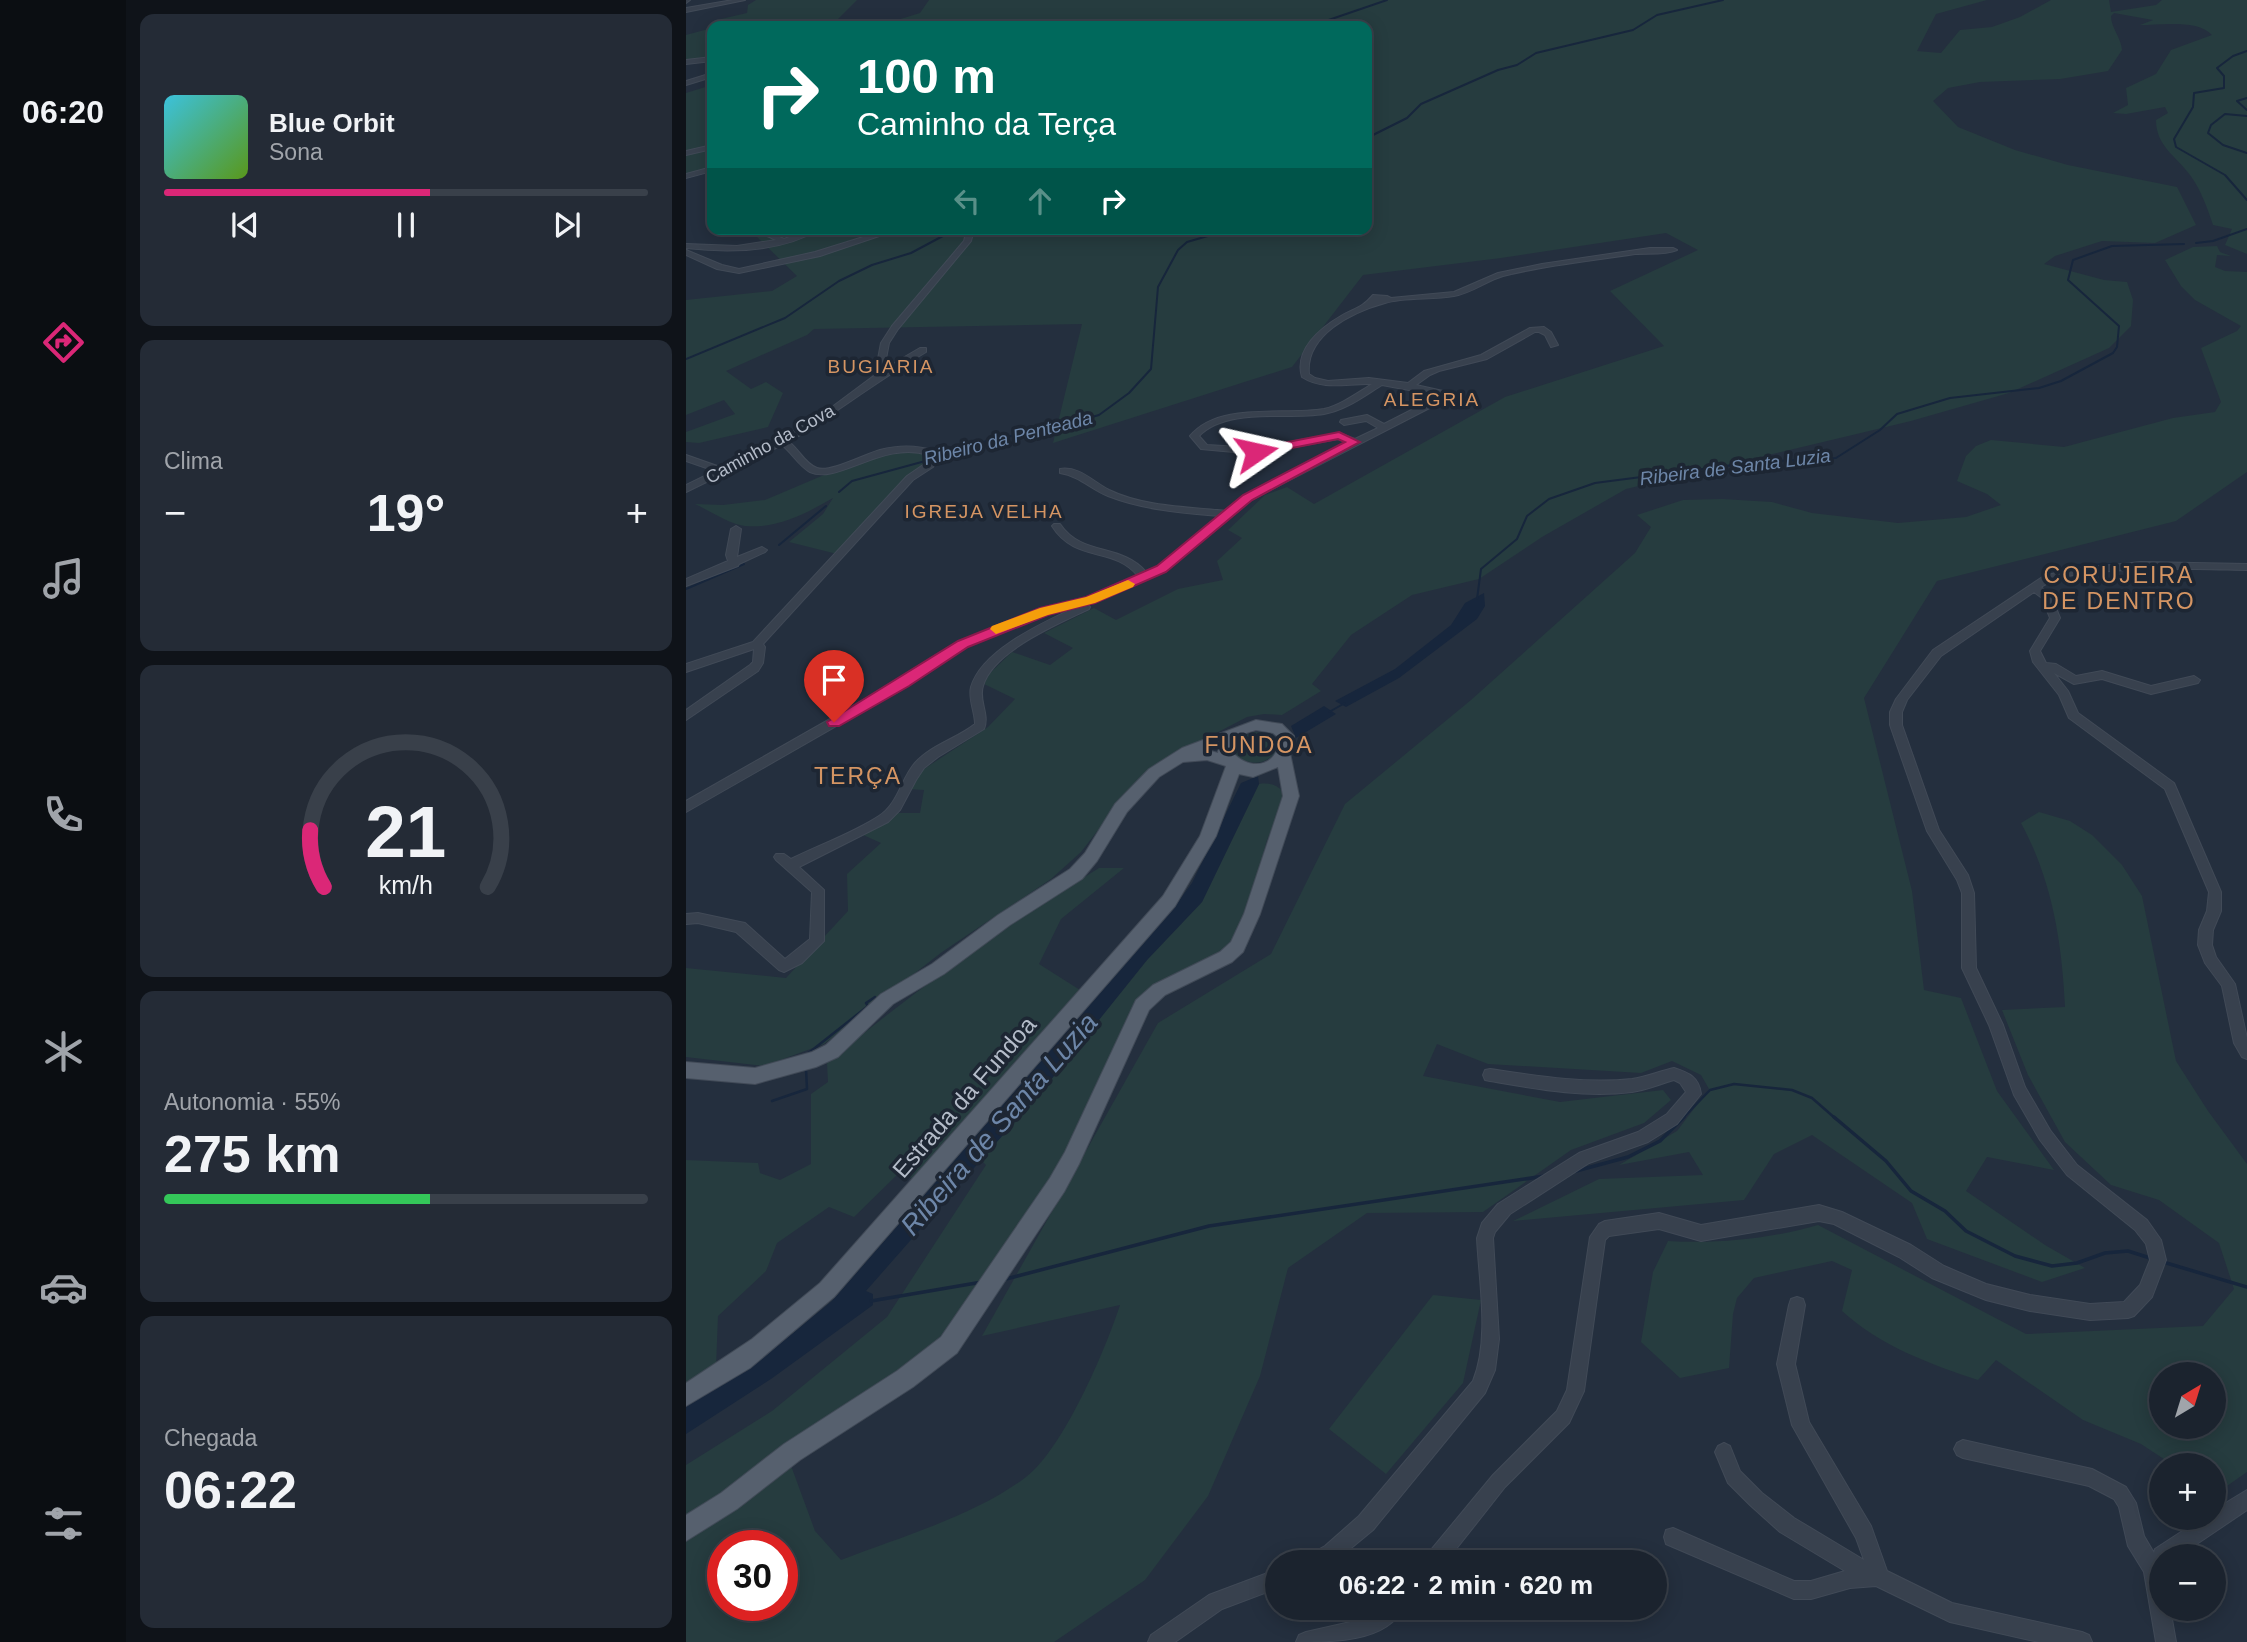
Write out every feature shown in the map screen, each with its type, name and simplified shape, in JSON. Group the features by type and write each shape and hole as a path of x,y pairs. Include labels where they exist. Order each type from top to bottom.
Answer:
{"main road":[{"path":"686,1070 755,1076 817,1059 832,1051 887,999 938,969 988,930 1076,874 1091,857 1121,808 1139,786 1170,761 1218,737 1261,725 1284,743 1291,796 1252,914 1237,947 1226,957 1158,989 1142,1005 1127,1032 1112,1072 1072,1158 962,1329 933,1359 792,1452 729,1501 686,1529"},
{"path":"1237,731 1225,746 1226,755 1250,768 1276,763 1284,743"},
{"path":"1170,761 1199,754 1250,768 1289,783"},
{"name":"Estrada da Fundoa","path":"686,1395 758,1349 827,1290 1169,901 1191,870 1228,786 1250,768"}],"street":[{"path":"713,7 718,0"},
{"path":"686,10 742,0"},
{"path":"686,62 707,60"},
{"path":"686,83 707,77"},
{"path":"686,153 707,148"},
{"path":"686,176 707,170"},
{"path":"769,235 786,242"},
{"path":"686,246 721,248 786,242 803,235"},
{"path":"686,252 720,267 739,271 817,254 878,235"},
{"path":"879,376 885,343 967,241 969,235"},
{"path":"686,807 904,682 955,648 1045,611 1090,600 1173,562 1248,498 1442,397 1440,393 1411,384 1366,381 1324,384 1311,380 1304,370 1305,359 1316,340 1333,323 1385,300 1455,294 1498,275 1650,250 1673,250"},
{"path":"1411,384 1434,369 1482,358 1533,330 1541,329 1548,334 1554,345"},
{"name":"Caminho da Cova","path":"686,489 782,442 831,412 879,376 923,350"},
{"path":"1354,442 1339,436 1256,452 1205,447 1194,436 1202,427 1257,413 1314,412 1334,408 1379,383"},
{"path":"1344,422 1367,418 1383,428"},
{"path":"686,668 757,644 910,478 930,465 934,458 926,451 912,447 821,472 810,468 789,444 782,442"},
{"path":"686,458 724,471"},
{"path":"1063,471 1069,470 1103,491 1139,505 1230,514"},
{"path":"1057,526 1064,536 1077,545 1131,563 1145,577"},
{"path":"734,564 731,555 737,529"},
{"path":"686,583 762,550"},
{"path":"1443,1550 1499,1481 1571,1406 1598,1237 1605,1229 1659,1221 1701,1233 1819,1213 1836,1217 1905,1251 1938,1272 1986,1292 2030,1303 2108,1313 2128,1310 2146,1291 2158,1260 2153,1240 2141,1225 2072,1170 2045,1135 2019,1090 1996,1025 1969,968 1968,893 1964,879 1933,831 1896,725 1896,712 1902,699 1937,653 1981,621 2049,578 2072,572 2141,565 2247,567"},
{"path":"2036,588 2046,596 2055,618 2035,651 2042,666 2064,694 2073,715 2154,774 2169,786 2175,796 2215,892 2214,911 2206,930 2205,945 2210,959 2228,984 2241,1042 2247,1053"},
{"path":"686,919 698,918 740,927 784,966 791,963 817,941 819,897 813,884 784,862 896,810 911,775 919,766 980,726 976,689 978,679 992,663 1006,650 1091,603 1090,600"},
{"path":"686,716 754,668 758,663 760,647 757,644"},
{"path":"2042,666 2052,667 2074,680 2102,675 2151,690 2194,680"},
{"path":"1335,1550 1366,1523 1479,1387 1486,1370 1491,1339 1485,1238 1488,1228 1504,1209 1584,1158 1635,1141 1672,1119 1692,1101 1694,1094 1693,1086 1685,1078 1674,1074 1635,1085 1599,1088 1556,1085 1490,1075"},
{"path":"1797,1305 1786,1364 1801,1425 1864,1533 1879,1576"},
{"path":"1963,1449 2092,1478 2109,1485 2120,1493 2127,1503 2135,1539 2149,1551"},
{"path":"1724,1452 1734,1477 1787,1525 1845,1560 1950,1612 2082,1642"},
{"path":"2182,1544 2247,1499"},
{"path":"1673,1537 1802,1592 1850,1579 1879,1576"},
{"path":"1158,1642 1216,1602 1265,1583"},
{"path":"1306,1642 1373,1627 1381,1620"},
{"path":"2164,1621 2166,1642"}],"green space":[{"path":"756,0 857,0 836,21 718,21 747,13 748,5"},
{"path":"929,0 1987,0 1936,14 1917,51 1941,53 1960,30 1992,27 2020,17 2051,0 2109,0 2111,12 2156,5 2162,0 2247,0 2247,254 2225,245 2232,229 2213,225 2194,181 2159,137 2156,120 2168,113 2165,107 2126,114 2113,113 2128,105 2126,88 2156,74 2171,50 2212,35 2206,30 2178,24 2140,25 2153,20 2114,13 2111,20 2122,50 2108,71 2060,79 1980,82 1948,88 1933,101 1958,127 2015,150 2068,165 2177,187 2196,225 2155,243 2102,241 2055,256 2044,264 2104,280 2127,282 2133,300 2131,326 2109,348 2009,393 1911,421 1626,489 1542,537 1479,579 1412,595 1351,635 1312,684 1321,691 1282,715 1247,717 1157,764 1137,780 1081,852 1051,879 942,952 824,1044 764,1066 686,1057 686,968 786,978 848,911 847,874 881,843 861,834 897,813 920,813 924,790 909,789 921,771 988,727 1015,699 984,684 990,673 1012,652 1050,665 1073,648 1044,633 1094,608 1116,620 1178,589 1223,580 1217,561 1242,538 1228,530 1265,495 1287,487 1314,504 1505,397 1664,346 1610,291 1698,250 1666,233 1501,258 1363,275 1292,367 1053,443 1082,324 814,329 807,335 726,371 751,389 766,382 783,393 768,427 699,443 686,442 686,432 735,414 724,400 686,415 686,300 772,291 797,276 757,237 763,235 1372,235 1372,21 894,21 920,13"},
{"path":"707,29 707,57 686,60 686,35"},
{"path":"707,87 707,168 686,174 686,93"},
{"path":"2217,246 2220,252 2231,256 2217,255 2215,267 2225,271 2247,272 2247,472 2176,521 1937,581 1864,698 1912,891 1924,990 1961,998 1997,1091 2054,1170 1987,1157 1966,1191 2045,1245 2085,1268 2042,1282 1927,1239 1912,1203 1812,1135 1774,1154 1744,1200 1513,1221 1599,1179 1703,1175 1689,1152 1619,1165 1677,1131 1709,1089 1701,1075 1672,1061 1641,1073 1488,1064 1437,1044 1423,1076 1560,1102 1663,1090 1671,1100 1644,1123 1571,1150 1483,1212 1367,1213 1288,1268 1260,1376 1208,1496 1145,1580 1054,1642 686,1642 686,1465 772,1411 887,1317 986,1165 980,1159 1044,1088 1147,960 1202,902 1259,784 1275,786 1286,796 1267,840 1251,897 1230,951 1136,1003 1062,1168 956,1321 904,1372 786,1452 815,1531 841,1560 936,1525 984,1503 1026,1477 1054,1445 1081,1398 1120,1305 982,1336 1158,1023 1271,954 1345,804 1471,700 1635,553 1651,527 1637,515 1683,500 1722,499 1772,502 1812,513 1898,523 1966,517 2001,505 1987,494 1957,481 1966,456 1976,446 1991,440 2064,447 2173,418 2215,412 2221,402 2201,348 2237,331 2241,326 2195,300 2181,286 2165,260 2193,247"},
{"path":"912,447 934,458 910,478 841,555 789,542 823,514 833,498 791,519 757,526 733,523 695,504 723,505 765,500 864,458"},
{"path":"1254,732 1274,737 1277,749 1269,758 1254,763 1237,757 1234,746 1239,738"},
{"path":"2039,812 2070,821 2092,835 2122,865 2142,896 2176,1061 2247,1164 2247,1472 2226,1487 2226,1453 2155,1453 2141,1444 2083,1420 1996,1360 1978,1380 1889,1344 1842,1311 1852,1270 1832,1261 1754,1278 1737,1298 1733,1314 1729,1368 1680,1378 1641,1342 1653,1272 1668,1241 1743,1239 1818,1225 2026,1334 2203,1326 2234,1289 2219,1243 2159,1200 2111,1185 2065,1142 2028,1075 2002,1010 2065,1007 2054,912 2032,845 2021,823"},
{"path":"1099,868 1124,868 1061,919 1039,964 1080,990 914,1180 901,1171 854,1217 829,1207 777,1243 766,1271 718,1316 716,1367 686,1384 686,1160 758,1163 760,1173 780,1180 811,1164 811,1094 828,1082 827,1063 960,961"},
{"path":"1433,1295 1481,1300 1463,1383 1386,1474 1329,1429"}],"water":[{"path":"1484,593 1485,606 1477,619 1399,678 1346,707 1335,701 1395,669 1451,625 1465,603"},
{"path":"1324,706 1336,714 1296,738 1291,726"},
{"path":"1258,776 1259,784 1202,902 1147,960 1046,1086 866,1291 873,1294 873,1305 771,1379 686,1434 686,1404 759,1361 832,1301 1173,909 1192,883 1241,783"}],"waterway":[{"path":"1326,21 1387,0"},
{"name":"Ribeiro da Penteada","path":"1372,136 1407,118 1421,104 1498,70 1517,65 1536,53 1633,30 1657,15 1723,0"},
{"name":"Ribeira de Santa Luzia","path":"2247,51 2233,56 2217,68 2224,76 2224,88 2194,93 2193,107 2174,139 2176,147 2225,175 2247,200"},
{"path":"2247,98 2237,101 2247,110"},
{"path":"2247,116 2225,114 2211,125 2208,133 2223,145 2247,153"},
{"path":"686,178 707,172"},
{"name":"Ribeira de Santa Luzia","path":"2196,243 2213,241 2247,229"},
{"name":"Ribeiro da Penteada","path":"686,359 785,318 839,281 872,265 911,253 945,235"},
{"name":"Ribeiro da Penteada","path":"935,458 996,438 1040,432 1099,415 1129,393 1151,369 1158,287 1178,250 1187,242 1211,235"},
{"name":"Ribeira de Santa Luzia","path":"1477,599 1481,569 1517,539 1527,516 1549,499 1595,483 1757,462 1836,458 1880,430 1897,414 1950,398 2039,388 2061,381 2113,353 2117,347 2119,326 2068,280 2073,260 2112,246 2184,244"},
{"name":"Ribeiro da Penteada","path":"839,492 852,481 929,460"},
{"name":"Ribeiro da Penteada","path":"779,545 826,506"},
{"name":"Ribeiro da Penteada","path":"686,589 744,564"},
{"path":"2073,565 2125,564"},
{"path":"2229,564 2247,565"},
{"name":"Ribeira de Santa Luzia","path":"1329,712 1345,703"},
{"path":"806,1055 868,1006 866,1003 875,997"},
{"path":"772,1101 807,1089 806,1069"},
{"path":"1682,1119 1710,1090 1734,1084 1792,1090 1812,1098 1836,1119"},
{"path":"1834,1117 1886,1161 1911,1191 1945,1211 1966,1231 2015,1256 2052,1266 2077,1263 2105,1253 2128,1251 2150,1258"},
{"path":"1576,1171 1628,1157 1660,1141 1682,1119"},
{"path":"1006,1279 1209,1226 1545,1176"},
{"path":"2163,1262 2247,1287"},
{"path":"871,1301 982,1282"}],"slow traffic":[{"path":"996,629 1045,611 1090,600 1128,584"}],"district":[{"name":"BUGIARIA","path":"881,366"},
{"name":"ALEGRIA","path":"1432,399"},
{"name":"IGREJA VELHA","path":"984,511"},
{"name":"CORUJEIRA DE DENTRO","path":"2119,588"},
{"name":"FUNDOA","path":"1259,745"},
{"name":"TERÇA","path":"858,776"}],"route":[{"path":"834,722 963,644 1045,611 1090,600 1162,569 1248,498 1354,442 1339,436 1256,452"}]}
